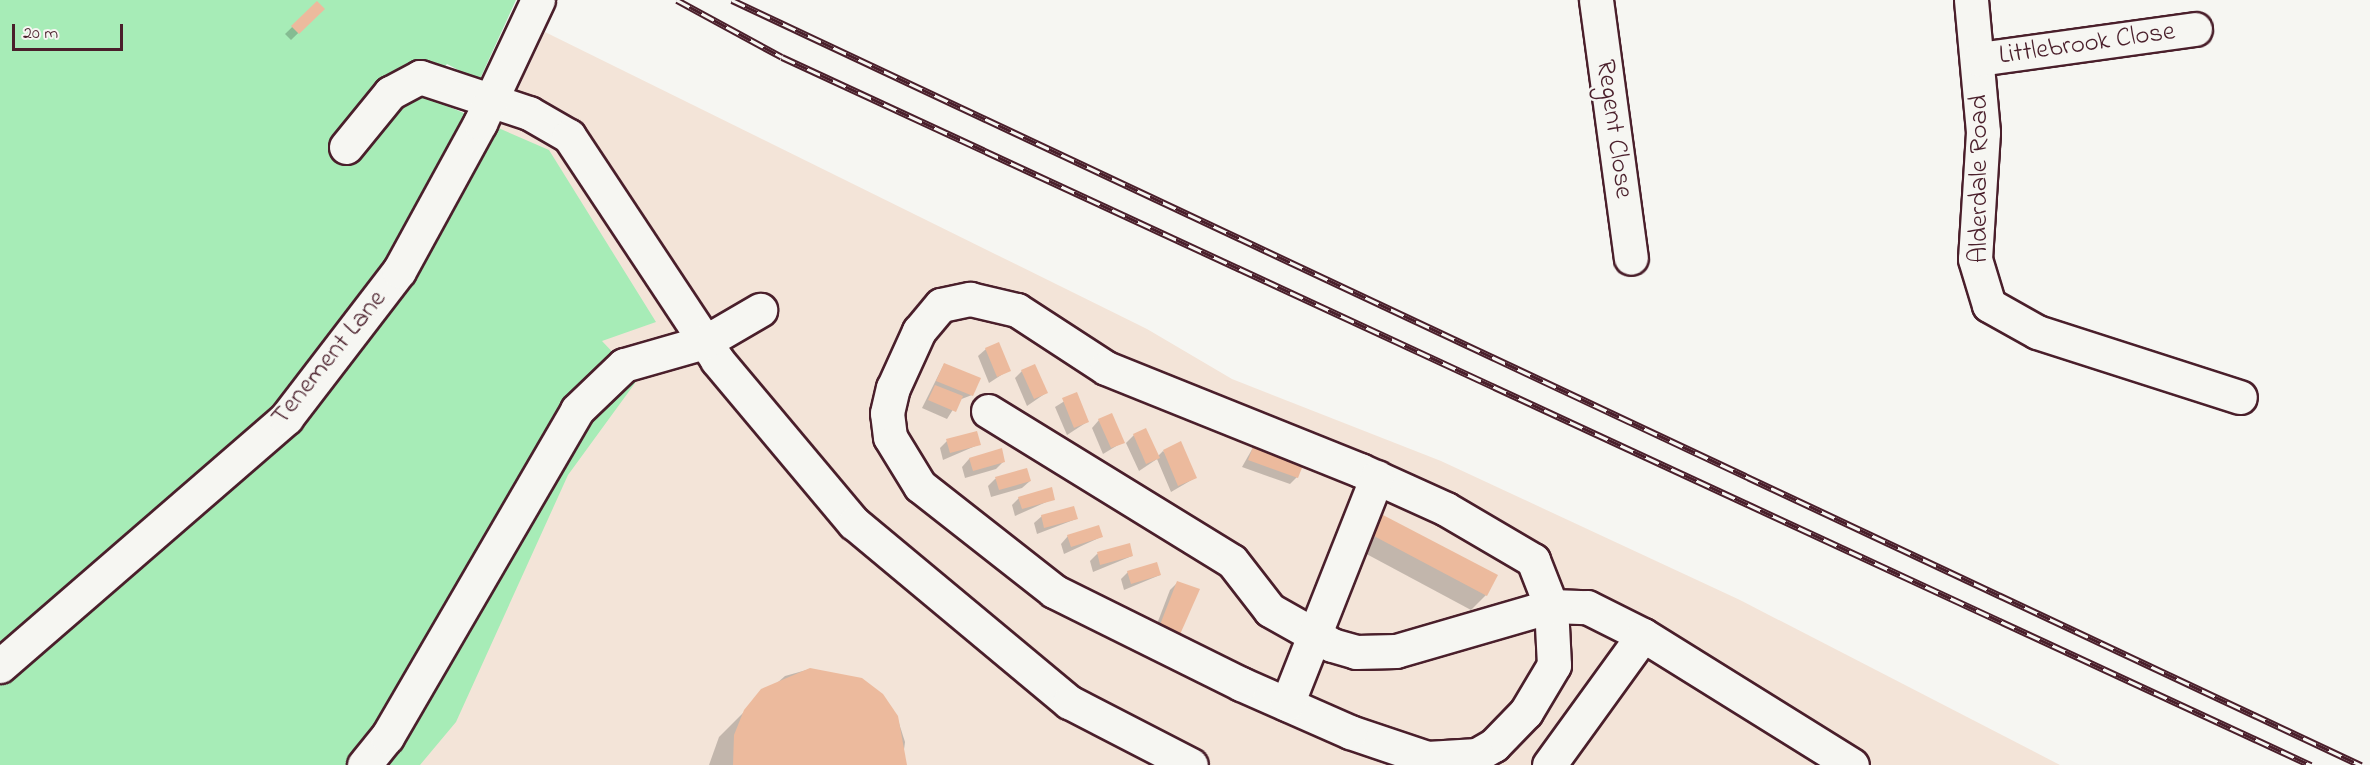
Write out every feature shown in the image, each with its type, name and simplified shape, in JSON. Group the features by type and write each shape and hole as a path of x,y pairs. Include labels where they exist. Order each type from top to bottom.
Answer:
{"street":[{"name":"Tenement Lane","path":"0,666 286,418 399,271 490,99 538,0"},
{"name":"Regent Close","path":"1596,0 1631,258"},
{"name":"Alderdale Road","path":"1971,0 1979,59 1983,132 1975,259 1989,305 2037,332 2240,397"},
{"name":"Littlebrook Close","path":"1979,59 2195,29"},
{"path":"346,147 390,93 408,80 431,79 490,99 569,136 705,342 854,523 1069,702 1191,765"},
{"path":"992,301 1017,310 1106,368 1377,477 1533,560 1551,606 1554,665 1526,712 1494,746 1477,755 1427,758 1287,704 1054,591 920,486 890,437 887,412 893,388 928,316 941,305 992,301"},
{"path":"364,765 387,738 576,410 624,365 705,342 760,310"},
{"path":"988,411 1233,561 1270,610 1314,636 1356,652 1396,651 1551,606 1587,607 1643,634 1852,765"},
{"path":"1287,704 1377,477"},
{"path":"1549,765 1643,634"}],"shaded area":[{"path":"545,32 1147,329 1232,379 1441,461 1740,600 2060,765 0,765 472,186"}],"green space":[{"path":"0,0 516,0 479,81 447,64 422,95 549,150 656,322 602,341 638,379 568,475 456,722 420,765 0,765"}],"building":[{"path":"317,1 325,9 299,34 291,26"},
{"path":"999,342 1011,371 997,377 985,348"},
{"path":"944,363 981,378 973,396 936,381"},
{"path":"1035,364 1048,393 1034,399 1021,370"},
{"path":"935,385 963,396 956,412 928,400"},
{"path":"1077,392 1089,422 1074,428 1062,398"},
{"path":"1112,413 1125,443 1111,448 1098,419"},
{"path":"1146,428 1160,458 1146,464 1133,434"},
{"path":"977,431 981,445 950,453 946,439"},
{"path":"1181,441 1197,478 1178,486 1163,450"},
{"path":"1255,442 1305,460 1298,478 1248,460"},
{"path":"1002,448 1005,462 973,471 969,458"},
{"path":"1027,468 1031,481 999,490 995,477"},
{"path":"1052,487 1055,500 1022,509 1018,497"},
{"path":"1074,506 1078,519 1044,528 1041,515"},
{"path":"1383,515 1498,575 1487,596 1372,535"},
{"path":"1099,525 1103,537 1071,547 1067,535"},
{"path":"1130,543 1133,556 1100,565 1097,552"},
{"path":"1157,562 1161,575 1131,584 1127,571"},
{"path":"1177,581 1200,589 1178,639 1158,630"},
{"path":"810,668 862,678 883,694 898,716 907,765 733,765 734,735 744,710 761,689"}],"railway":[{"path":"677,0 782,57 2311,765"},
{"path":"732,0 2361,765"}]}
